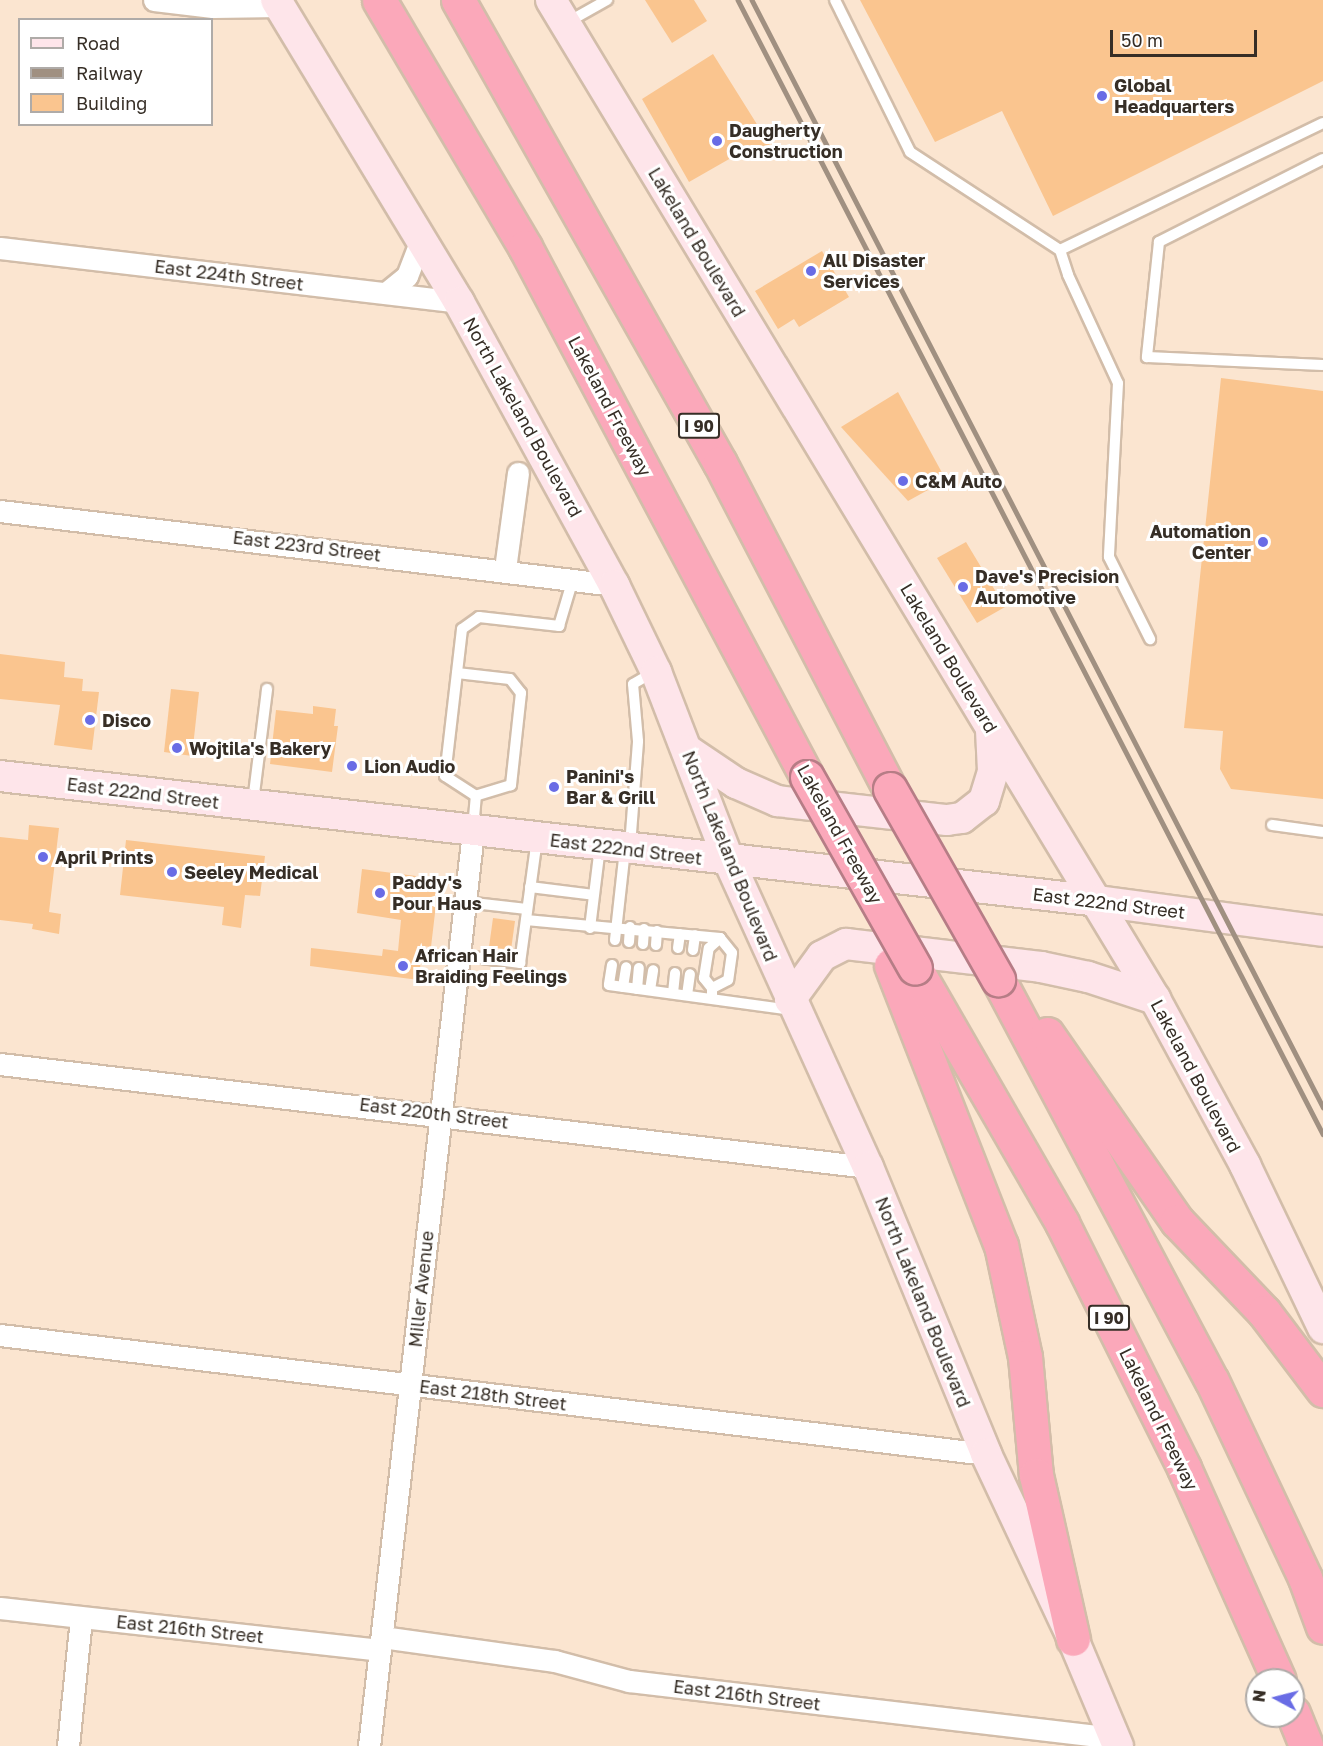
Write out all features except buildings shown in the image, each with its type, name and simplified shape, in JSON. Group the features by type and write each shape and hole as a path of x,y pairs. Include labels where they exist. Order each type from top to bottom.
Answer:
{"highway":[{"path":"366,0 423,77"},
{"name":"Lakeland Freeway","path":"379,0 525,247 807,777 903,967 1062,1223 1184,1468 1274,1668"},
{"name":"I 90","path":"458,0 720,464 890,789 998,980 1212,1382 1305,1578 1323,1627"},
{"path":"469,0 498,69"},
{"path":"903,967 1001,1245 1025,1357 1036,1475 1073,1639"},
{"path":"998,980 1051,1039 1177,1221 1264,1312 1323,1390"},
{"path":"1299,1728 1306,1746"}],"street":[{"path":"154,0 213,7 278,3"},
{"name":"North Lakeland Boulevard","path":"278,3 459,302 614,585 656,672 729,861 868,1167 986,1454 1073,1639 1116,1742"},
{"name":"Lakeland Boulevard","path":"558,12 1098,901 1155,999 1245,1165 1323,1328"},
{"path":"386,294 407,276 421,239"},
{"name":"East 224th Street","path":"0,248 459,302"},
{"path":"505,569 518,473"},
{"name":"East 223rd Street","path":"0,511 505,569 614,585"},
{"path":"687,750 736,783 777,801 947,820 962,818 975,810 990,788 991,727"},
{"name":"East 222nd Street","path":"0,776 473,832 1098,901 1311,929"},
{"name":"Miller Avenue","path":"369,1746 473,832"},
{"path":"1311,929 1323,949"},
{"path":"793,1005 822,956 846,944 1041,967 1088,977 1155,999"},
{"name":"East 220th Street","path":"0,1064 441,1113 868,1167"},
{"name":"East 218th Street","path":"0,1335 986,1454"},
{"name":"East 216th Street","path":"0,1608 81,1618 555,1661 629,1681 1116,1742"},
{"path":"68,1746 81,1618"}],"lane":[{"path":"558,12 607,0"},
{"path":"835,0 910,152 1060,250 1068,275 1118,383 1109,557 1150,639"},
{"path":"1060,250 1323,123"},
{"path":"1323,159 1160,242 1147,357 1323,365"},
{"path":"476,796 445,776 462,629 469,621 479,618 560,626 573,579"},
{"path":"615,940 618,848 638,741 633,684 656,672"},
{"path":"457,673 510,679 521,693 511,785 476,796"},
{"path":"252,806 267,689"},
{"path":"473,832 476,796"},
{"path":"1272,825 1323,832"},
{"path":"458,955 520,963 537,839"},
{"path":"590,928 594,895 618,848"},
{"path":"530,887 594,895"},
{"path":"465,902 590,928 630,927 720,938 732,952 728,980 712,994"},
{"path":"629,942 630,927"},
{"path":"643,944 644,929"},
{"path":"656,945 657,931"},
{"path":"678,948 680,933"},
{"path":"693,950 694,935"},
{"path":"712,994 704,978 708,948 720,938"},
{"path":"612,965 609,985 687,995 712,994 793,1005"},
{"path":"623,987 626,967"},
{"path":"637,988 639,969"},
{"path":"651,990 653,970"},
{"path":"673,993 675,973"},
{"path":"687,995 690,974"}],"railway":[{"path":"738,0 1323,1134"},
{"path":"752,0 1323,1107"}],"place":[{"name":"Global Headquarters","path":"1102,96"},
{"name":"Daugherty Construction","path":"717,141"},
{"name":"All Disaster Services","path":"811,271"},
{"name":"C&M Auto","path":"903,481"},
{"name":"Automation Center","path":"1263,542"},
{"name":"Dave's Precision Automotive","path":"963,587"},
{"name":"Disco","path":"90,720"},
{"name":"Wojtila's Bakery","path":"177,748"},
{"name":"Lion Audio","path":"352,766"},
{"name":"Panini's Bar & Grill","path":"554,787"},
{"name":"April Prints","path":"43,857"},
{"name":"Seeley Medical","path":"172,872"},
{"name":"Paddy's Pour Haus","path":"380,893"},
{"name":"African Hair Braiding Feelings","path":"403,966"}]}
